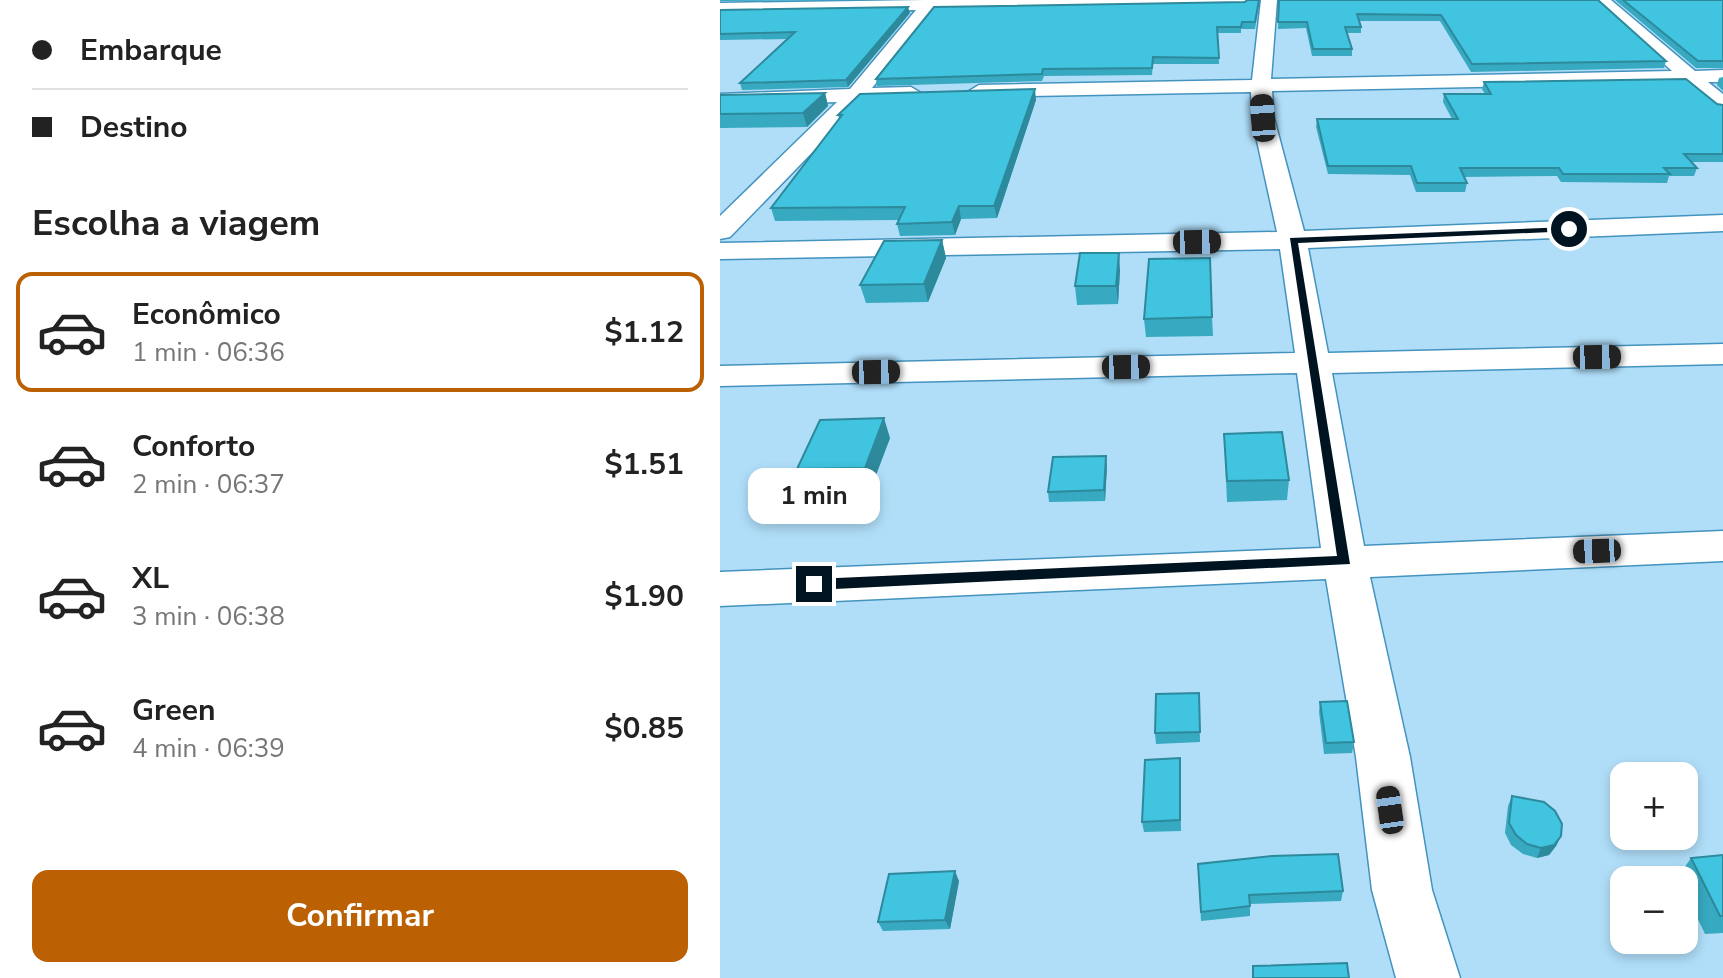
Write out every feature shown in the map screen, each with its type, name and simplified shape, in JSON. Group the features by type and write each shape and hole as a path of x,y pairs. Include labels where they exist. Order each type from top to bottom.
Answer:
{"street":[{"path":"720,8 1245,0"},
{"path":"1269,0 1261,84 1263,118 1293,240 1345,561 1383,757 1402,890 1428,978"},
{"path":"1601,0 1723,105"},
{"path":"720,231 856,95 930,3"},
{"path":"965,92 1723,76"},
{"path":"720,100 933,93"},
{"path":"720,251 1293,240 1723,223"},
{"path":"720,376 1723,354"},
{"path":"720,589 1723,546"}],"building":[{"path":"1259,0 1255,22 1242,22 1241,27 1217,27 1219,58 1153,57 1152,68 1043,69 1042,74 876,79 934,7"},
{"path":"1279,0 1598,0 1666,61 1472,64 1441,15 1357,14 1361,27 1345,27 1352,49 1313,49 1307,22 1278,22"},
{"path":"1623,0 1723,0 1723,61 1698,61"},
{"path":"908,7 846,80 740,83 795,32 720,34 720,10"},
{"path":"1686,79 1717,104 1723,105 1723,154 1684,154 1697,168 1664,168 1670,174 1563,174 1559,168 1460,168 1467,183 1417,183 1411,166 1328,166 1317,119 1458,119 1444,94 1491,94 1484,82"},
{"path":"1035,89 994,206 959,206 952,222 897,224 905,207 771,208 842,115 838,115 860,94"},
{"path":"825,93 803,113 720,114 720,95"},
{"path":"942,240 924,284 860,285 884,241"},
{"path":"1080,253 1119,253 1116,286 1075,286"},
{"path":"1210,258 1212,317 1144,319 1149,259"},
{"path":"884,418 865,468 797,469 820,420"},
{"path":"1282,432 1289,480 1227,481 1224,434"},
{"path":"1106,456 1104,490 1048,492 1053,457"},
{"path":"1199,693 1200,732 1155,733 1156,694"},
{"path":"1347,701 1354,742 1326,743 1320,702"},
{"path":"1180,758 1180,820 1142,822 1145,760"},
{"path":"1512,796 1544,802 1555,811 1562,824 1561,836 1554,845 1541,848 1527,844 1516,835 1509,823"},
{"path":"1338,854 1343,891 1249,895 1250,906 1201,912 1198,864 1272,856"},
{"path":"1723,855 1723,916 1720,916 1698,872 1698,866 1691,858"},
{"path":"955,871 945,920 878,922 889,874"},
{"path":"1347,963 1349,978 1253,978 1253,966"}],"route":[{"path":"814,584 1345,561 1293,240 1569,229"}]}
